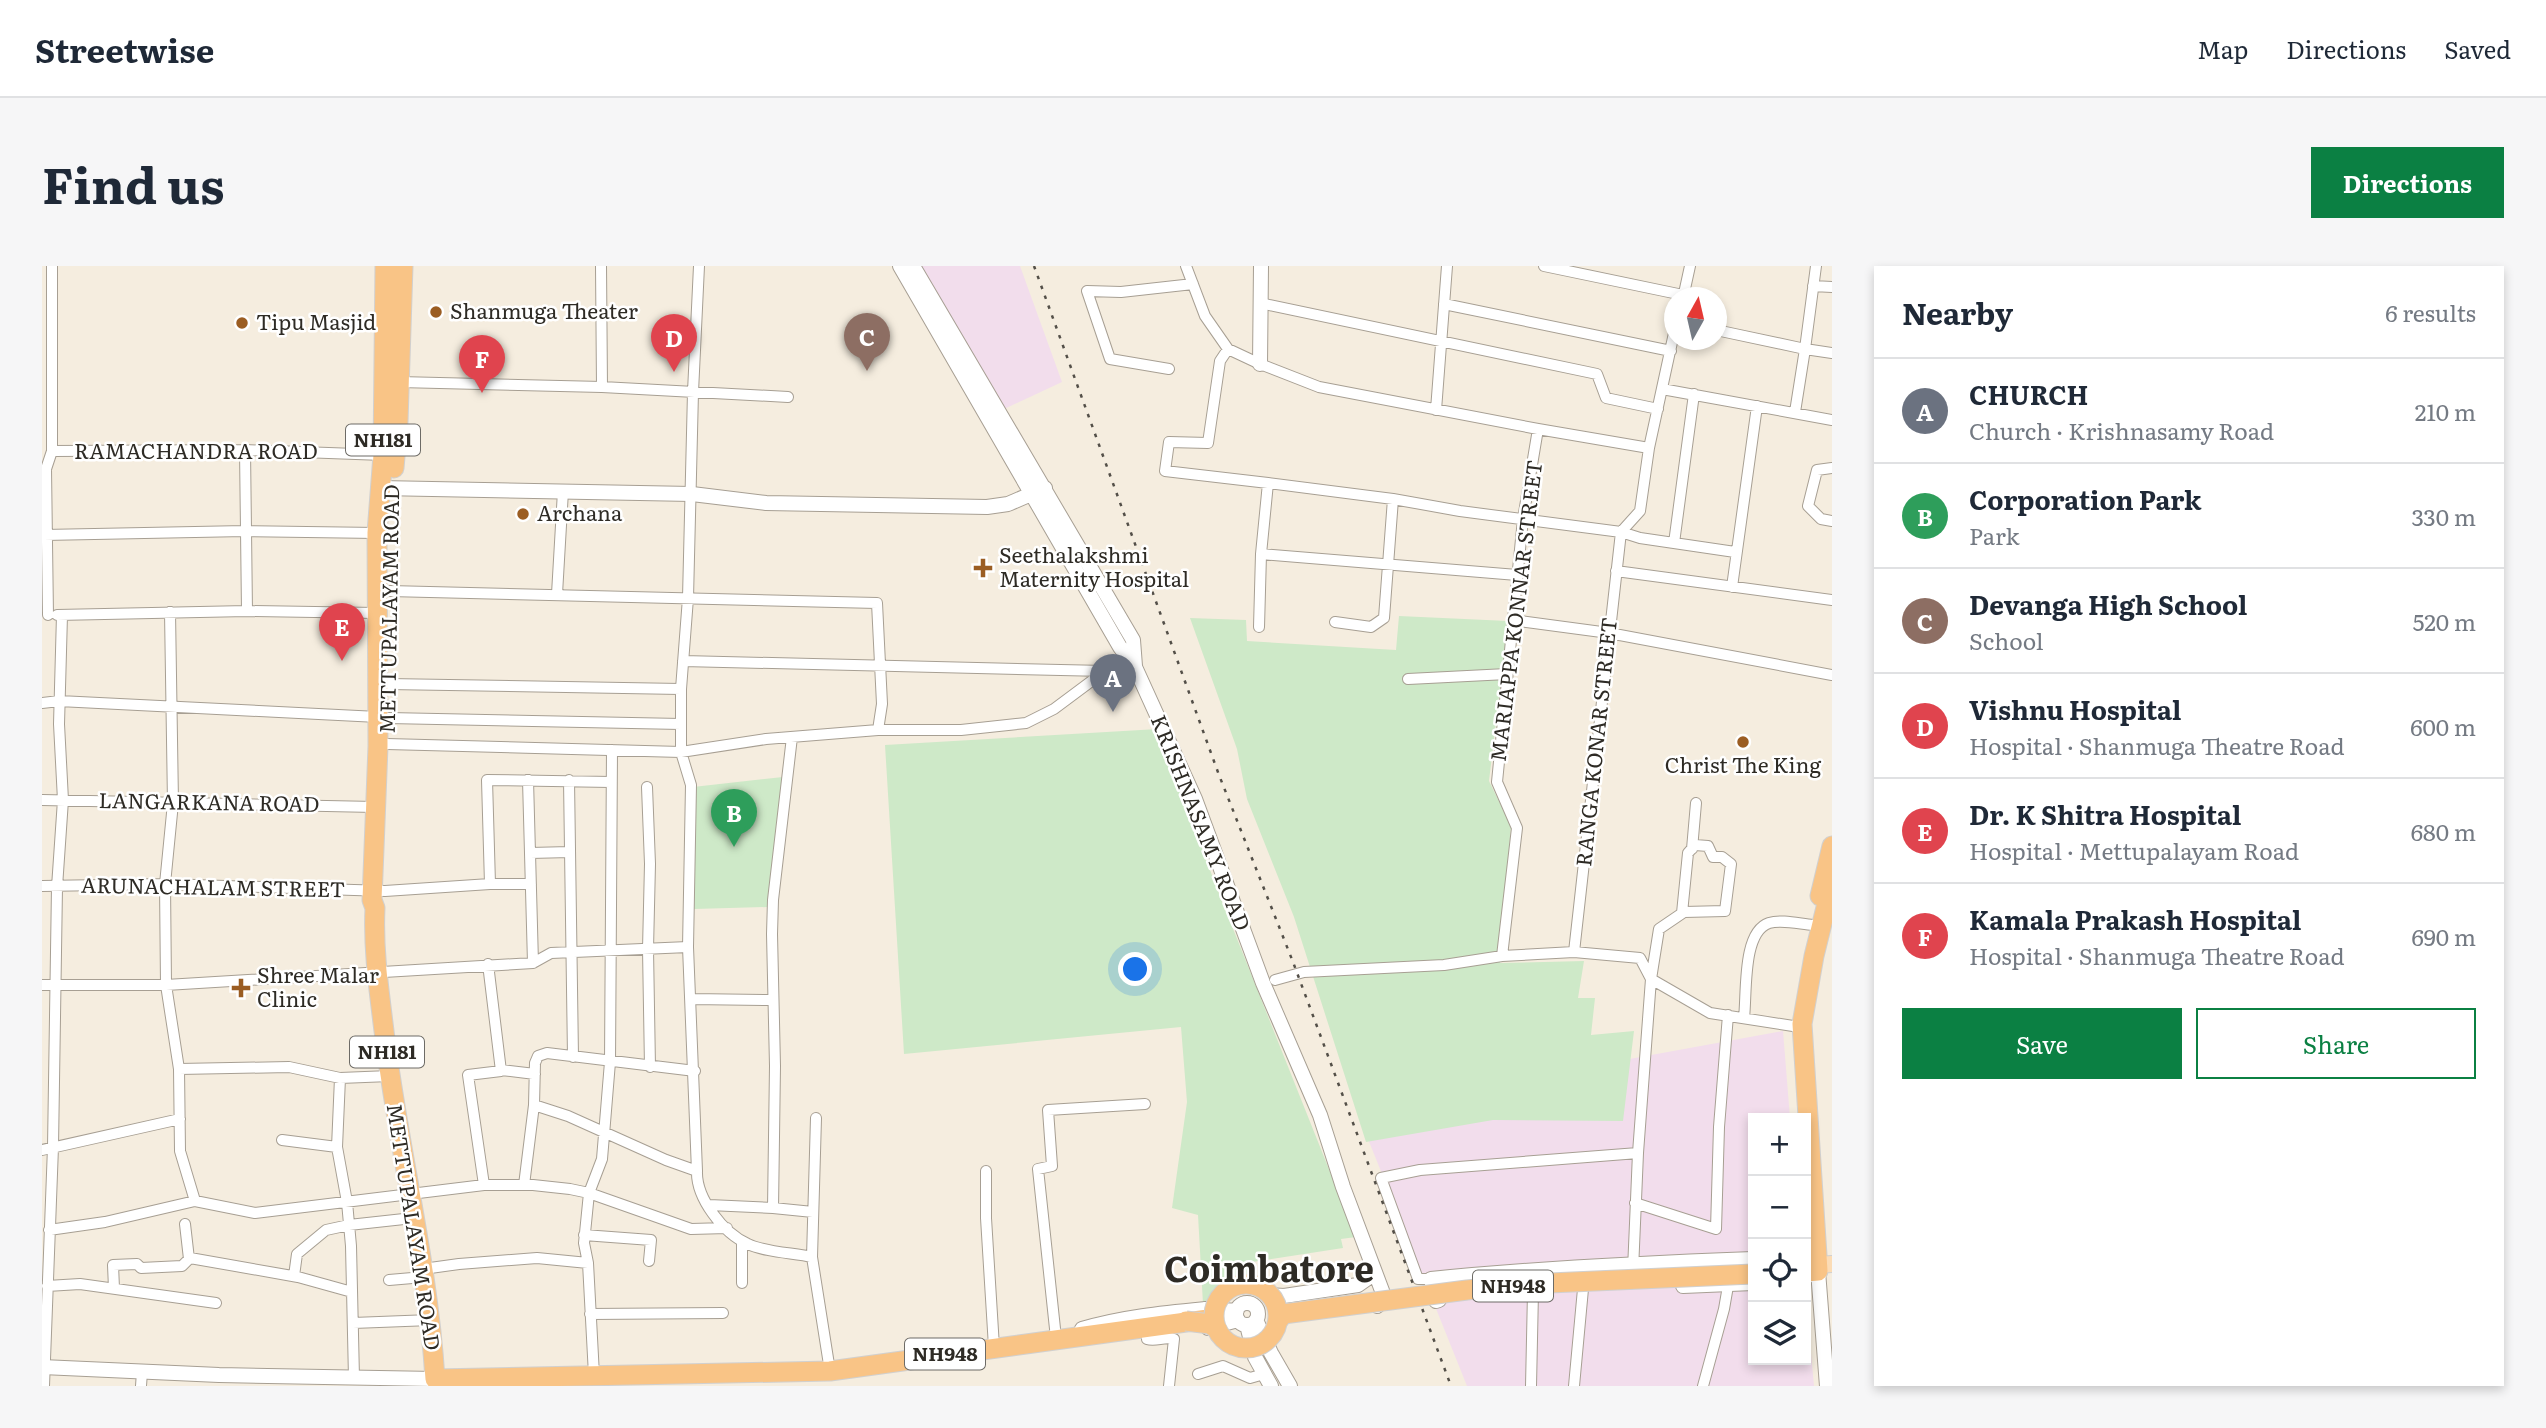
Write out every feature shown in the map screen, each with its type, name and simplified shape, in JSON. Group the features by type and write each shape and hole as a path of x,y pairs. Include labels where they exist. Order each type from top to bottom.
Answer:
{"highway":[{"name":"METTUPALAYAM ROAD","path":"385,266 383,455 388,531 388,684 375,807 377,974 390,1076 431,1320 436,1382"},
{"name":"METTUPALAYAM ROAD","path":"378,895 387,744 376,613 377,533 398,422 403,266"},
{"path":"1814,1265 1802,1024 1822,922 1832,846"},
{"path":"1799,1113 1793,1026 1832,883"},
{"path":"1810,1239 1814,1265"},
{"name":"NH948","path":"1274,1312 1293,1304 1535,1275 1748,1266"},
{"name":"NH948","path":"1274,1312 1283,1314 1467,1290 1601,1280 1748,1274"},
{"name":"NH948","path":"1241,1285 1261,1288 1274,1312 1265,1342 1258,1346 1240,1348 1223,1338 1216,1322 1217,1304 1223,1295 1241,1285"},
{"name":"NH948","path":"830,1378 994,1347 1153,1330 1186,1321 1210,1325 1216,1322"},
{"path":"436,1382 594,1375 617,1380 830,1378"}],"main road":[{"name":"KRISHNASAMY ROAD","path":"900,266 1038,491 1120,647 1135,667 1195,799 1263,983 1320,1115 1384,1296 1381,1303 1372,1309 1286,1323 1274,1312"},
{"path":"386,488 692,494 766,503 987,507 1008,504 1038,491 914,266"},
{"path":"1260,364 1261,266"},
{"path":"1153,1330 1207,1328 1230,1320 1274,1312 1284,1296 1357,1285 1368,1278 1371,1267 1369,1257"},
{"path":"1748,1260 1630,1275 1583,1289 1436,1301 1431,1279 1511,1271 1630,1275 1728,1286 1748,1284"},
{"path":"1814,1265 1828,1341 1828,1386"},
{"path":"1059,1338 1116,1320 1209,1308 1226,1311 1247,1318 1290,1386"},
{"path":"1247,1318 1255,1357 1269,1383"},
{"path":"1258,1346 1269,1383"},
{"path":"43,1367 142,1379 354,1378 436,1382"}],"street":[{"path":"52,266 47,376 52,452 44,469 45,615 247,611 376,613"},
{"path":"601,266 602,387"},
{"path":"699,266 692,391 688,598 681,689 681,752 691,785 688,947 695,1071 697,1182 709,1205 727,1228 742,1241 749,1245 812,1257"},
{"path":"1186,266 1205,316 1228,349 1260,364 1319,387 1649,448"},
{"path":"1436,410 1447,266"},
{"path":"1544,266 1664,292"},
{"path":"1685,287 1690,266"},
{"path":"1795,412 1816,266"},
{"path":"1169,369 1110,359 1087,291 1121,292 1193,284"},
{"path":"1813,286 1832,288"},
{"path":"1260,303 1597,374 1606,398 1657,409"},
{"path":"1444,304 1671,351 1649,448 1640,511 1620,532"},
{"path":"1727,332 1832,353"},
{"path":"1228,349 1220,361 1208,443 1169,442 1164,471 1393,499 1460,512 1620,532 1640,538 1735,552"},
{"path":"399,382 602,387 788,397"},
{"path":"1662,389 1832,420"},
{"path":"1674,543 1694,394"},
{"path":"1732,587 1757,406"},
{"name":"MARIAPPA KONNAR STREET","path":"1503,956 1517,828 1497,782 1523,519 1538,429"},
{"path":"245,450 247,611"},
{"name":"RAMACHANDRA ROAD","path":"52,452 245,450 383,455"},
{"path":"1832,468 1816,470 1808,506 1821,519 1832,521"},
{"path":"1259,627 1261,554 1268,482"},
{"path":"557,594 563,491"},
{"path":"1335,622 1371,627 1384,618 1393,499"},
{"path":"45,535 245,531 377,533"},
{"name":"RANGA KONAR STREET","path":"1574,952 1620,532"},
{"path":"1261,554 1517,575"},
{"path":"1616,571 1832,600"},
{"path":"389,591 877,603 882,704 878,730"},
{"path":"170,612 173,803 165,884 166,985 179,1069 180,1152 195,1201"},
{"path":"44,1386 49,1230 47,1149 63,800 59,701 62,615"},
{"path":"1512,620 1609,634 1832,675"},
{"path":"683,661 1105,670 1135,667"},
{"path":"387,744 681,752 766,739 878,730 961,730 1026,723 1054,709 1105,670"},
{"path":"1408,679 1507,674"},
{"path":"388,684 681,689"},
{"path":"42,703 59,701 383,718 681,724"},
{"path":"773,1208 773,900 792,737"},
{"path":"594,1375 584,1235 589,1193 601,1159 605,1133 610,1062 612,750"},
{"path":"490,884 487,780 611,782"},
{"path":"528,780 533,963"},
{"path":"569,780 573,1058"},
{"path":"647,787 650,864 650,1067"},
{"name":"LANGARKANA ROAD","path":"42,800 375,807"},
{"path":"1692,849 1696,803"},
{"path":"1630,1275 1651,979 1659,929 1682,913 1725,911 1731,864 1722,857 1713,857 1708,846 1695,845 1688,853 1682,913"},
{"path":"530,853 570,852"},
{"name":"ARUNACHALAM STREET","path":"42,886 165,884 378,895 490,884 531,884"},
{"path":"1744,1018 1750,947 1761,927 1772,922 1822,922"},
{"path":"42,985 166,985 377,974 488,964 533,963 551,953 688,947"},
{"path":"1275,979 1304,972 1444,965 1503,956 1574,952 1640,958 1651,979 1710,1013 1793,1026"},
{"path":"488,964 501,1070"},
{"path":"691,999 772,1000"},
{"path":"1635,1203 1716,1229 1719,1127 1728,1015"},
{"path":"524,1185 534,1105 535,1063 538,1056 547,1053 695,1071"},
{"path":"179,1069 289,1067 340,1078 390,1076"},
{"path":"484,1185 468,1075 501,1070 535,1074"},
{"path":"340,1078 337,1147 349,1225 354,1378"},
{"path":"1059,1338 1038,1169 1052,1166 1048,1110 1145,1104"},
{"path":"534,1105 568,1116 697,1171"},
{"path":"816,1118 812,1257 830,1378"},
{"path":"47,1149 180,1119"},
{"path":"282,1140 337,1147"},
{"path":"1431,1279 1418,1279 1381,1178 1420,1170 1638,1153"},
{"path":"986,1171 986,1218 994,1347"},
{"path":"49,1230 105,1222 195,1201 255,1213 484,1185 570,1189 589,1193 691,1229 727,1228"},
{"path":"709,1205 813,1212"},
{"path":"294,1276 297,1254 326,1230 413,1218"},
{"path":"185,1224 189,1259"},
{"path":"584,1235 652,1240 649,1261"},
{"path":"742,1241 742,1283"},
{"path":"389,1280 459,1264 537,1258 588,1263"},
{"path":"189,1259 294,1276 352,1292"},
{"path":"114,1288 113,1265 137,1264 141,1268 182,1266 189,1259"},
{"path":"47,1286 80,1284 216,1303"},
{"path":"1703,1386 1728,1286"},
{"path":"1574,1386 1583,1289"},
{"path":"1531,1386 1533,1292"},
{"path":"590,1314 723,1313"},
{"path":"353,1324 431,1320"},
{"path":"1153,1330 1147,1339 1174,1339 1169,1386"},
{"path":"1198,1374 1223,1366 1269,1383"}],"shaded area":[{"path":"918,266 1020,266 1062,382 1004,409"},
{"path":"1783,1031 1790,1113 1748,1113 1748,1365 1811,1365 1811,1353 1814,1386 1467,1386 1356,1109"}],"green space":[{"path":"1399,616 1508,621 1489,781 1511,826 1500,963 1584,961 1578,998 1595,998 1591,1035 1634,1031 1623,1121 1493,1120 1366,1142 1294,917 1247,799 1237,749 1190,618 1246,620 1247,641 1396,650"},
{"path":"1158,729 1216,886 1356,1237 1341,1239 1343,1248 1252,1262 1254,1274 1225,1282 1203,1304 1198,1215 1172,1208 1187,1102 1181,1027 904,1054 885,745"},
{"path":"783,777 768,907 694,909 693,787"}],"railway":[{"path":"1034,266 1219,775 1293,962 1451,1386"}],"place":[{"name":"Shanmuga Theater","path":"436,312"},
{"name":"Tipu Masjid","path":"242,323"},
{"name":"Devanga High School","path":"867,371"},
{"name":"Vishnu Hospital","path":"674,372"},
{"name":"Kamala Prakash Hospital","path":"482,393"},
{"name":"Archana","path":"523,514"},
{"name":"Seethalakshmi Maternity Hospital","path":"983,568"},
{"name":"Dr. K Shitra Hospital","path":"342,661"},
{"name":"CHURCH","path":"1113,712"},
{"name":"Christ The King","path":"1743,742"},
{"name":"Corporation Park","path":"734,847"},
{"name":"Shree Malar Clinic","path":"241,988"}],"district":[{"name":"Coimbatore","path":"1269,1270"}]}
